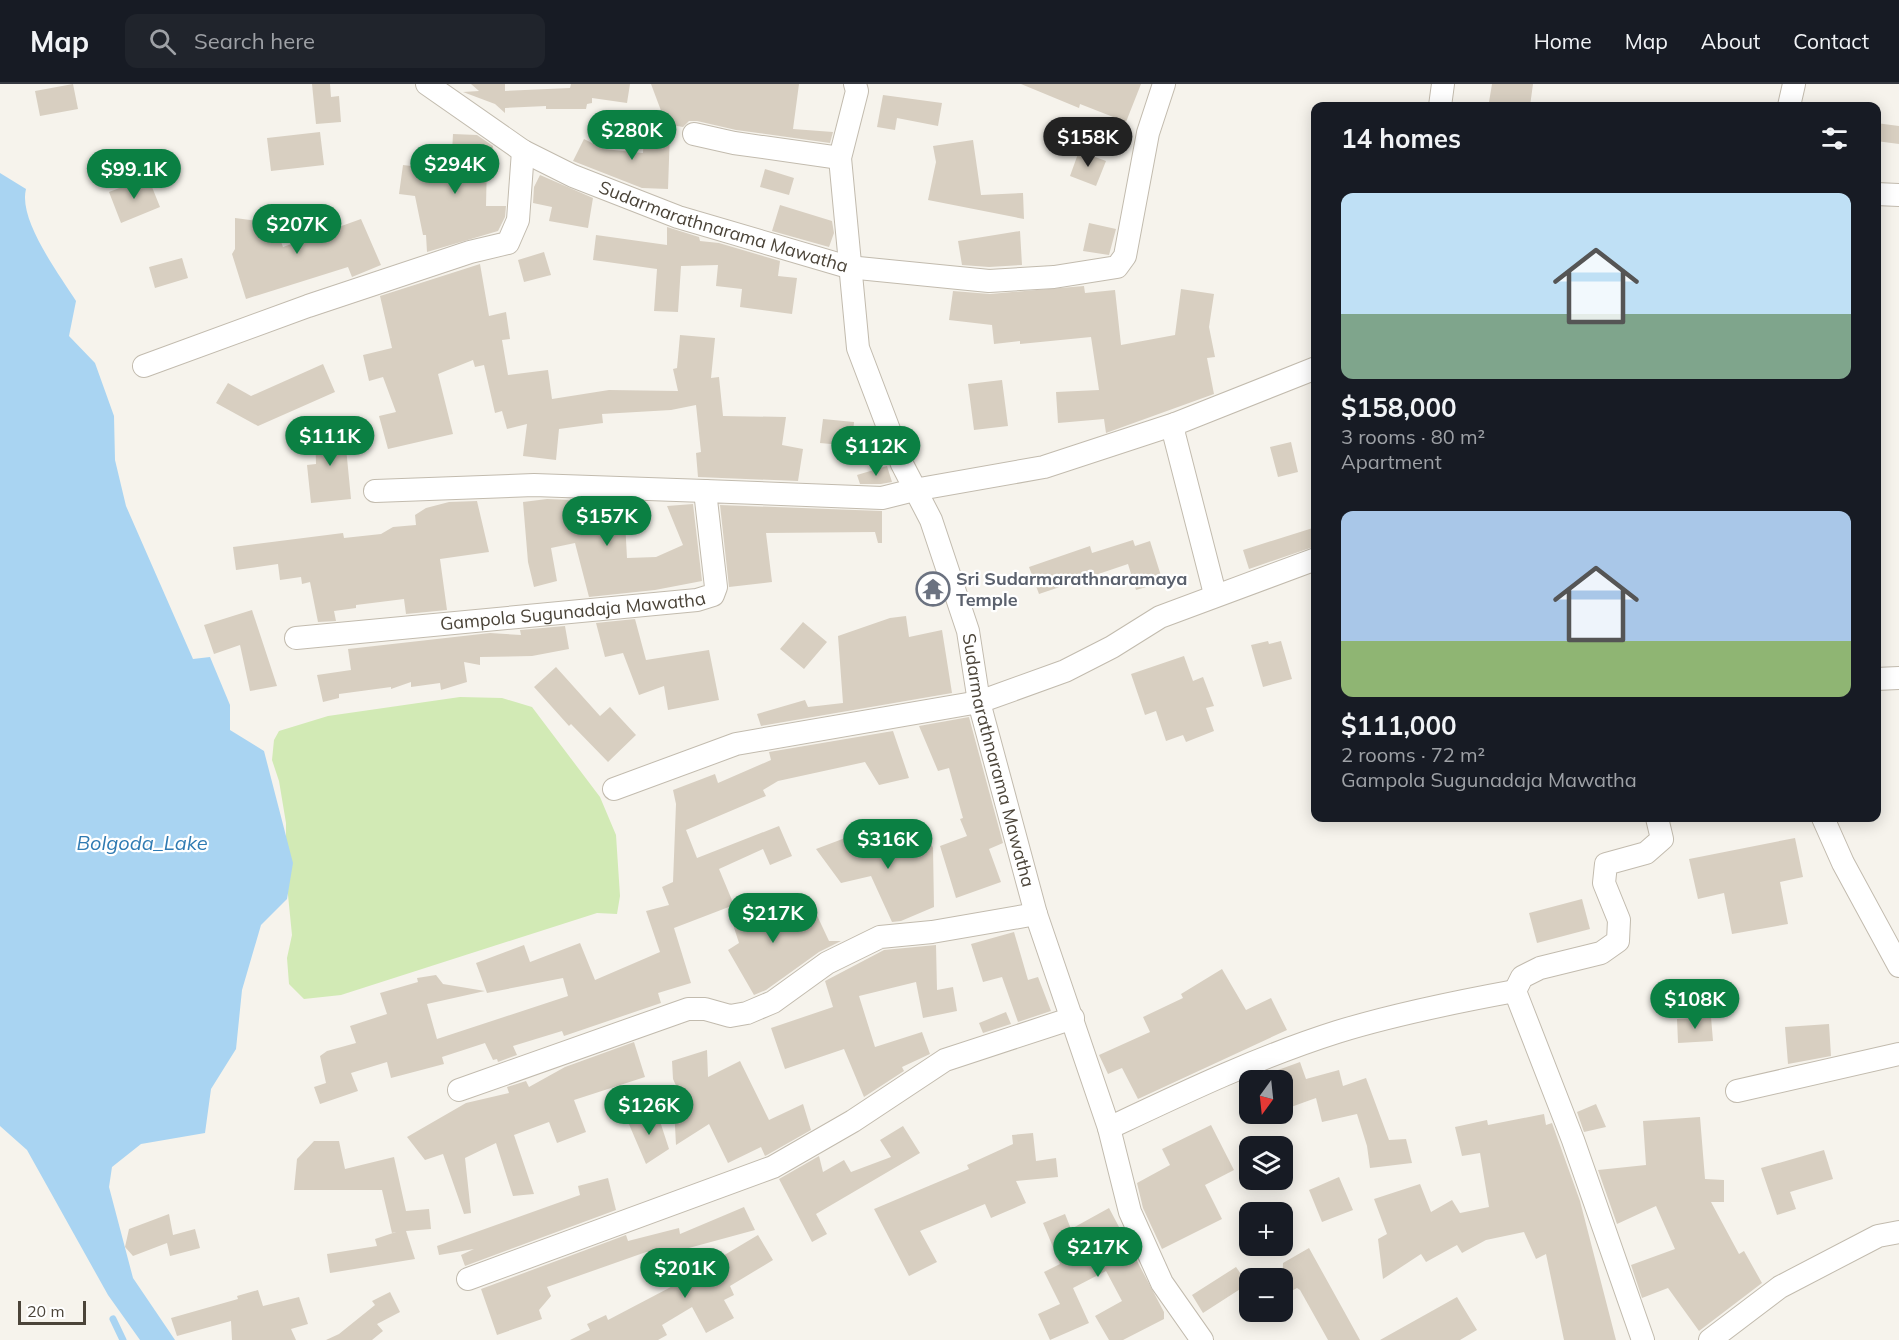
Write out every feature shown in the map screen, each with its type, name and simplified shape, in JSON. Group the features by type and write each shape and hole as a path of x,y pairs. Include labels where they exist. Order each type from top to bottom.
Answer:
{"street":[{"name":"Sudarmarathnarama Mawatha","path":"427,84 523,151 573,176 678,216 848,267 858,348 902,464 935,529 968,631 979,702 1036,914 1073,1018 1108,1128 1130,1212 1162,1283 1202,1340"},
{"path":"858,86 840,158 848,267 989,282 1054,277 1117,267 1125,256 1148,133 1164,84"},
{"path":"1441,102 1443,84"},
{"path":"1791,102 1794,84"},
{"path":"694,134 840,158"},
{"path":"144,366 308,306 470,252 508,243 518,220 523,151"},
{"path":"1881,194 1899,195"},
{"path":"375,491 534,485 882,498 914,489 1044,467 1175,424 1311,370"},
{"path":"1175,424 1174,434 1215,594"},
{"name":"Gampola Sugunadaja Mawatha","path":"296,638 697,600 713,595 717,587 705,490"},
{"path":"614,789 736,744 979,702 1065,671 1112,647 1160,617 1215,594 1311,561"},
{"path":"1881,679 1899,678"},
{"path":"1643,1340 1574,1140 1515,991 1522,977 1540,968 1601,953 1618,941 1619,920 1604,883 1606,864 1646,853 1662,839 1658,822"},
{"path":"1825,822 1843,863 1899,966"},
{"path":"459,1090 688,1009 705,1009 730,1016 747,1012 773,1002 827,963 880,936 932,932 1036,914"},
{"path":"1108,1128 1218,1077 1336,1033 1423,1008 1515,991"},
{"path":"468,1279 773,1167 853,1121 945,1060 1073,1018"},
{"path":"1737,1091 1899,1054"},
{"path":"1710,1340 1780,1287 1878,1236 1899,1232"}],"green space":[{"path":"460,697 502,698 532,707 600,797 616,835 620,896 617,914 597,913 341,995 304,999 289,984 287,958 292,935 286,875 286,823 279,781 272,760 274,740 279,731 328,716"}],"water":[{"name":"Bolgoda_Lake","path":"0,173 26,189 25,202 34,231 76,301 69,336 95,363 114,416 115,460 126,506 193,659 210,657 230,705 230,730 264,751 293,863 287,899 261,925 242,990 236,1049 211,1089 205,1133 141,1144 112,1167 109,1187 133,1278 175,1340 140,1340 108,1295 27,1150 0,1126"}],"building":[{"path":"73,84 78,109 40,116 35,91"},
{"path":"312,84 330,84 331,97 339,96 341,122 316,124"},
{"path":"471,84 505,84 505,91 570,88 571,84 630,84 627,103 592,98 592,103 587,104 586,109 546,109 546,106 505,108 505,113 495,104 463,92 479,91"},
{"path":"651,84 799,84 793,129 833,132 830,143 736,130 697,121 689,121 683,127 666,124"},
{"path":"1021,84 1141,84 1126,122 1080,104 1079,108"},
{"path":"1492,84 1533,84 1531,102 1489,102"},
{"path":"883,95 942,103 938,126 897,118 895,130 877,127"},
{"path":"1881,124 1899,126 1899,144 1881,142"},
{"path":"644,130 670,131 668,189 642,188 573,161 584,139 604,149 643,153"},
{"path":"320,132 324,165 271,171 267,138"},
{"path":"453,134 477,135 493,146 492,161 487,160 486,206 506,206 505,217 498,231 427,252 426,235 423,235 415,196 399,194 403,165 451,171"},
{"path":"973,140 981,195 1023,193 1024,219 928,200 936,162 933,146"},
{"path":"1079,151 1106,161 1096,186 1070,176"},
{"path":"765,169 794,178 789,195 760,187"},
{"path":"540,175 593,198 588,228 549,221 552,207 533,203 534,187"},
{"path":"148,177 160,207 121,223 109,192"},
{"path":"780,205 832,221 834,233 829,247 772,231"},
{"path":"235,218 274,223 283,247 361,219 381,265 352,277 348,267 246,299 232,254 235,249"},
{"path":"1089,223 1116,229 1109,255 1083,251"},
{"path":"667,227 699,237 700,241 719,243 780,261 778,276 797,278 792,314 740,307 742,289 716,286 718,265 681,266 678,312 654,311 657,269 593,260 596,235 667,245"},
{"path":"1020,231 1022,265 989,267 962,265 958,241"},
{"path":"544,252 551,275 524,282 518,260"},
{"path":"182,258 188,278 155,288 149,267"},
{"path":"480,264 489,316 506,312 510,339 502,340 508,375 548,370 552,399 609,390 678,391 673,369 677,368 680,335 715,338 711,378 719,377 723,416 786,417 782,445 803,449 798,481 698,477 696,453 701,452 696,405 671,410 602,414 603,423 559,429 556,460 523,456 527,424 507,429 502,411 495,413 484,365 475,367 473,360 438,374 453,434 388,449 379,416 396,412 383,377 369,381 363,355 392,348 380,296"},
{"path":"1084,286 1085,293 1115,290 1121,345 1175,335 1181,289 1214,294 1209,327 1215,357 1207,358 1214,394 1106,433 1104,419 1058,423 1056,392 1099,390 1091,337 1020,344 1020,341 994,344 992,325 949,320 953,291 990,294"},
{"path":"323,364 335,392 258,426 216,403 228,383 251,396"},
{"path":"1002,380 1008,426 974,430 968,384"},
{"path":"823,419 854,422 852,446 820,443"},
{"path":"315,427 344,427 351,499 311,503 307,465 316,464"},
{"path":"1291,442 1298,472 1278,477 1270,447"},
{"path":"887,466 892,482 860,484 857,475"},
{"path":"547,499 624,502 627,558 656,557 683,545 667,506 693,504 702,581 655,590 589,597 575,543 551,548 557,581 534,587 528,562 523,502"},
{"path":"477,501 489,552 440,559 447,610 406,614 404,599 356,605 356,608 334,611 336,621 318,622 310,582 302,584 301,577 280,580 278,564 236,570 233,547 343,533 344,538 381,534 393,527 416,525 415,515 426,508 449,502"},
{"path":"720,505 882,511 882,543 878,543 875,532 766,533 772,582 729,587"},
{"path":"1311,529 1311,548 1249,569 1243,550"},
{"path":"1133,540 1135,546 1150,541 1163,582 1136,590 1128,564 1039,594 1029,567 1090,546 1092,553"},
{"path":"252,610 277,686 250,691 240,645 214,654 204,625"},
{"path":"906,616 909,637 942,630 952,693 761,726 757,714 805,700 808,707 843,703 838,636 890,618"},
{"path":"635,619 646,660 709,650 719,700 668,710 664,686 639,695 623,653 605,657 596,623"},
{"path":"803,622 827,642 804,669 780,649"},
{"path":"565,626 569,649 532,656 480,657 480,665 464,662 467,682 441,690 440,683 411,687 411,682 391,689 391,687 339,694 339,698 323,702 317,675 351,670 348,649 490,633 521,635 520,630"},
{"path":"1268,641 1269,644 1281,641 1292,679 1263,687 1251,645"},
{"path":"1184,656 1193,681 1203,677 1214,706 1206,708 1214,731 1186,742 1183,735 1166,741 1156,711 1145,715 1131,674"},
{"path":"556,667 600,716 610,707 636,735 608,762 571,724 569,726 534,687"},
{"path":"969,717 1003,843 989,849 1001,882 956,898 940,846 967,836 960,819 963,818 949,768 938,771 919,726"},
{"path":"893,731 909,778 879,785 865,762 778,781 763,790 766,796 686,830 697,858 779,826 792,856 770,865 763,849 719,869 734,905 674,928 691,983 658,993 661,1003 564,1036 562,1031 513,1046 517,1055 498,1062 497,1059 493,1060 485,1043 442,1057 444,1064 391,1078 387,1062 351,1073 358,1091 320,1104 314,1087 326,1083 320,1056 327,1051 356,1043 350,1026 387,1014 380,993 418,982 417,978 436,975 443,984 485,991 427,1004 437,1039 568,996 563,978 487,993 476,963 524,945 530,962 580,943 595,980 660,952 646,911 669,905 662,887 673,882 676,804 673,790 715,774 718,783 771,760 769,752"},
{"path":"869,829 877,847 927,833 933,848 934,907 901,921 892,922 871,876 841,883 816,849"},
{"path":"1795,838 1803,877 1780,882 1788,924 1732,934 1724,893 1698,899 1689,859"},
{"path":"764,897 773,925 814,909 829,941 841,941 819,952 766,990 754,995 728,950 739,943 728,909"},
{"path":"1582,899 1590,929 1537,943 1529,913"},
{"path":"1014,932 1028,980 1038,977 1051,1011 1018,1022 1002,977 983,982 971,944"},
{"path":"936,945 937,990 953,987 957,1011 923,1018 916,982 859,996 875,1047 922,1032 930,1054 902,1067 904,1071 864,1097 844,1049 785,1069 771,1028 833,1007 825,981 884,950"},
{"path":"1222,969 1246,1010 1271,998 1287,1030 1138,1099 1122,1068 1108,1074 1099,1055 1150,1032 1143,1017 1183,998 1181,994"},
{"path":"1006,1012 1011,1024 983,1033 979,1023"},
{"path":"1711,1017 1713,1041 1678,1043 1677,1019"},
{"path":"1829,1024 1831,1056 1788,1064 1785,1027"},
{"path":"634,1042 645,1077 574,1100 586,1132 557,1143 549,1122 514,1135 534,1194 513,1196 496,1143 465,1158 471,1213 464,1214 443,1154 425,1160 407,1137 466,1103 509,1093 507,1087 526,1081 529,1087 565,1067"},
{"path":"707,1050 708,1077 740,1061 769,1120 803,1104 811,1130 765,1156 761,1147 728,1163 709,1124 676,1145 674,1107 684,1103 673,1079 672,1061"},
{"path":"1300,1062 1306,1079 1339,1070 1343,1086 1366,1078 1389,1140 1406,1139 1412,1163 1370,1168 1367,1146 1357,1114 1322,1122 1316,1098 1293,1106 1293,1070 1278,1070"},
{"path":"1596,1104 1606,1127 1584,1132 1577,1112"},
{"path":"657,1112 669,1149 646,1164 628,1122"},
{"path":"1544,1114 1546,1125 1552,1123 1580,1201 1616,1340 1564,1340 1546,1254 1536,1259 1524,1232 1486,1240 1462,1253 1457,1245 1426,1262 1421,1254 1383,1279 1378,1239 1387,1234 1374,1199 1420,1184 1431,1212 1452,1200 1460,1213 1489,1207 1480,1153 1462,1156 1455,1127 1487,1120 1488,1125"},
{"path":"1700,1117 1705,1179 1724,1180 1724,1202 1711,1202 1739,1254 1744,1251 1762,1283 1699,1331 1668,1288 1642,1298 1631,1265 1675,1249 1656,1206 1617,1224 1598,1170 1646,1165 1643,1121"},
{"path":"1211,1125 1234,1170 1205,1185 1222,1219 1162,1249 1143,1208 1137,1183 1170,1165 1162,1149"},
{"path":"903,1126 920,1153 816,1214 827,1234 812,1242 779,1179 819,1156 823,1172 844,1160 851,1172 891,1157 880,1140"},
{"path":"1033,1133 1036,1161 1056,1158 1058,1177 1016,1181 1026,1203 991,1218 985,1204 920,1231 937,1262 909,1276 874,1209 969,1169 967,1165 1013,1144 1012,1135"},
{"path":"314,1141 339,1141 345,1169 394,1157 406,1211 429,1209 431,1229 406,1231 415,1259 330,1273 327,1254 377,1246 375,1239 396,1232 392,1233 382,1190 294,1190 297,1159"},
{"path":"1824,1150 1833,1179 1790,1192 1796,1209 1777,1215 1761,1168"},
{"path":"1339,1177 1353,1210 1322,1222 1309,1190"},
{"path":"608,1178 616,1210 465,1266 461,1255 474,1249 439,1255 437,1246 580,1195 578,1186"},
{"path":"744,1207 755,1230 652,1258 649,1251 547,1287 551,1296 539,1310 542,1319 497,1335 481,1289 626,1235 628,1241 679,1228 680,1234"},
{"path":"1109,1208 1164,1312 1164,1319 1123,1340 1109,1340 1095,1316 1122,1301 1106,1271 1073,1288 1089,1323 1050,1340 1038,1314 1060,1304 1044,1272 1060,1264 1043,1223 1065,1214 1071,1229"},
{"path":"169,1214 173,1235 195,1229 200,1248 170,1256 167,1243 133,1256 125,1247 129,1229"},
{"path":"758,1235 773,1260 730,1286 734,1295 724,1300 734,1318 706,1333 692,1307 662,1325 667,1335 658,1340 570,1340 590,1330 587,1324 606,1315 608,1320 669,1288"},
{"path":"1309,1248 1360,1340 1328,1340 1300,1290 1297,1288 1293,1290 1293,1268 1283,1268 1283,1263"},
{"path":"1236,1267 1239,1271 1239,1290 1203,1313 1192,1295"},
{"path":"258,1290 263,1306 299,1297 308,1324 291,1329 296,1340 232,1340 231,1321 177,1336 171,1318 238,1299 237,1296"},
{"path":"390,1292 400,1312 377,1324 383,1331 372,1340 326,1340 339,1334 375,1305 372,1301"},
{"path":"1457,1297 1477,1330 1460,1340 1380,1340"}],"waterway":[{"path":"113,1319 123,1340"}],"place":[{"name":"Sri Sudarmarathnaramaya Temple","path":"933,589"}]}
